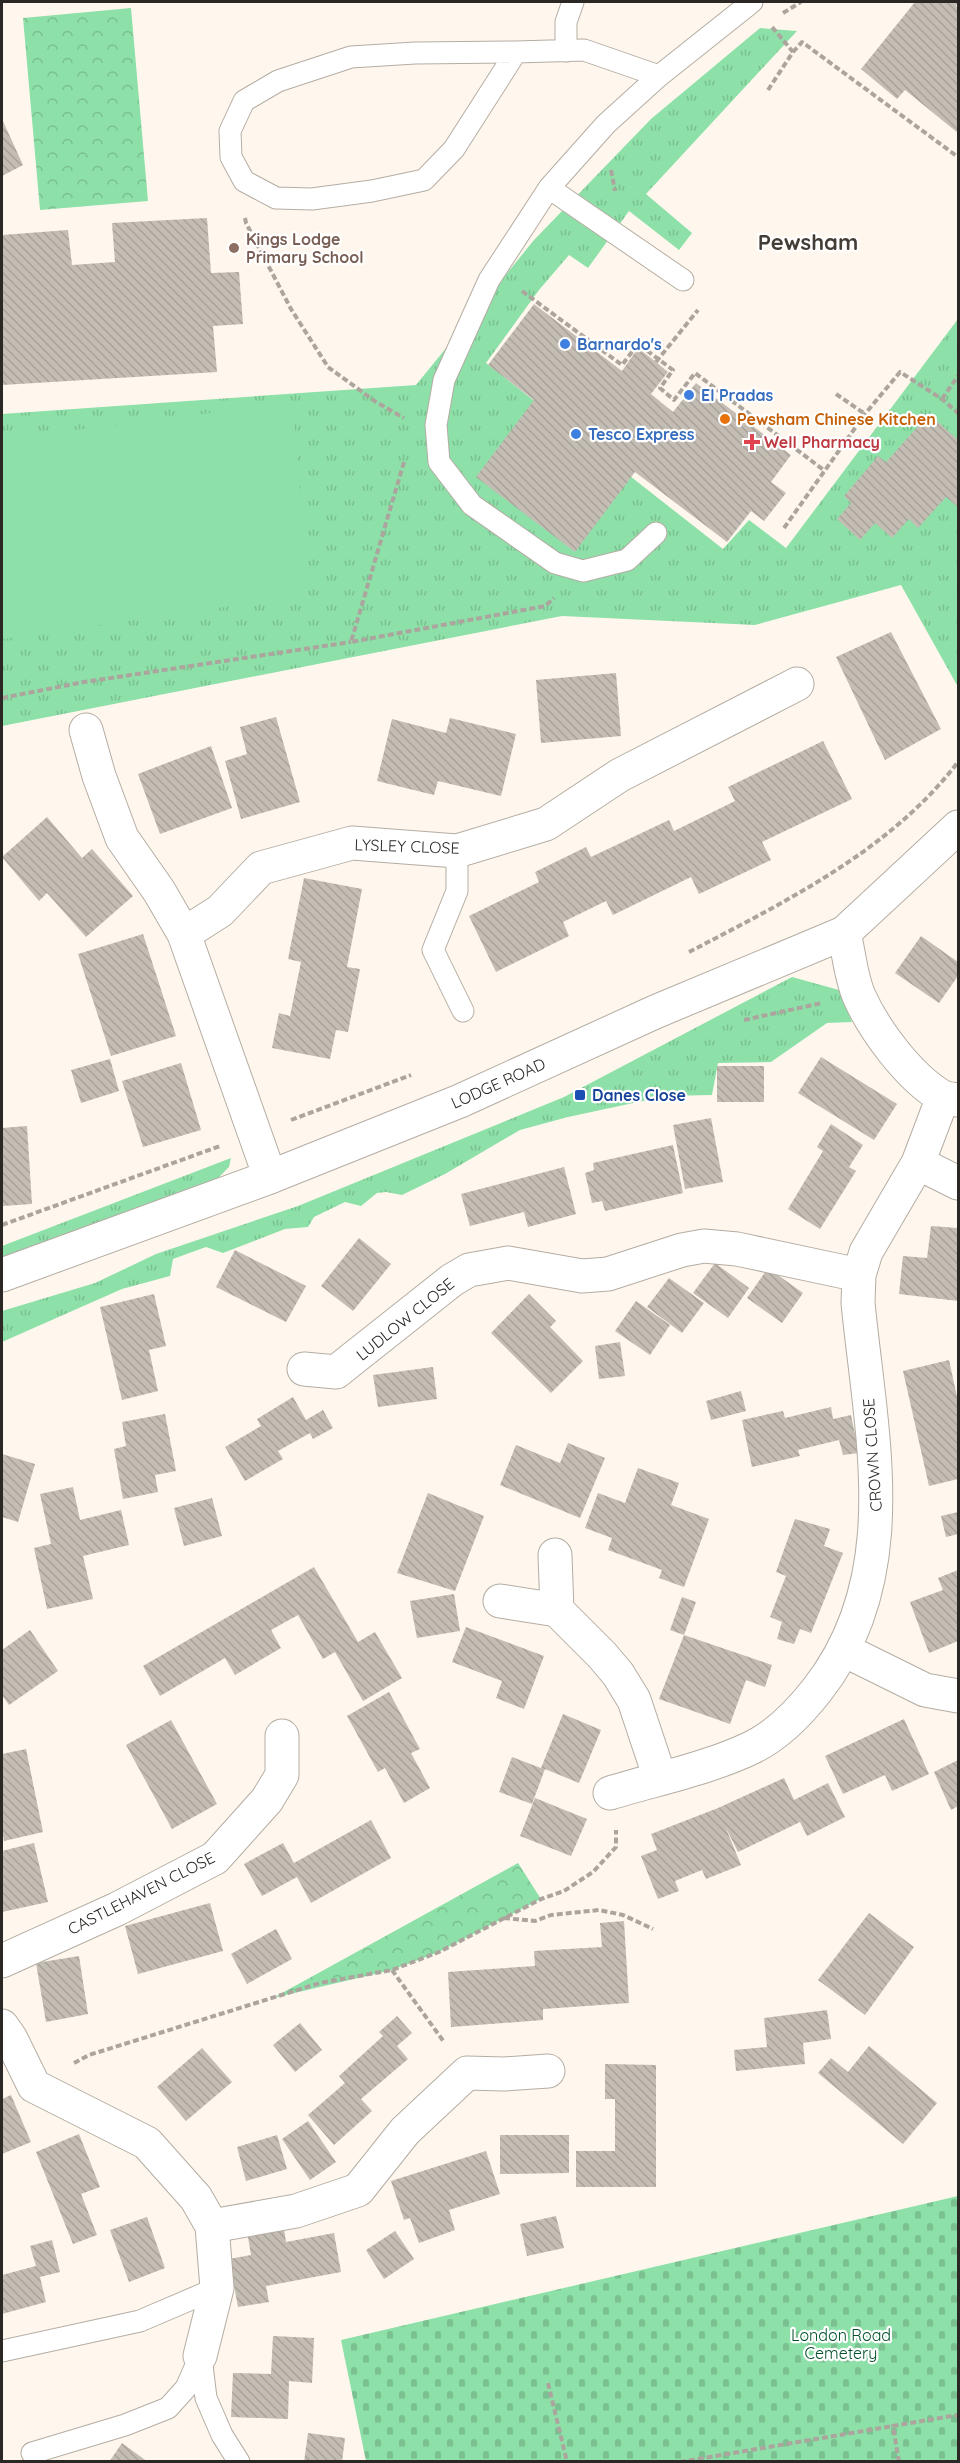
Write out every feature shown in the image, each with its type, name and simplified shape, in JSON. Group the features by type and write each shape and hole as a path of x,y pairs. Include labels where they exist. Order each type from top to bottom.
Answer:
{"street":[{"name":"LYSLEY CLOSE","path":"184,934 220,911 261,868 352,843 457,851 546,824 620,775 797,684"},
{"path":"86,730 99,776 122,838 159,891 184,934 270,1177"},
{"name":"LODGE ROAD","path":"2,1275 270,1177 460,1101 656,1012 844,933 958,827"},
{"path":"844,933 858,995 902,1062 951,1099"},
{"name":"CROWN CLOSE","path":"610,1793 728,1757 754,1746 780,1729 803,1708 844,1650 865,1594 872,1560 878,1504 858,1303 859,1275 866,1252 918,1163 951,1099"},
{"path":"918,1163 958,1183"},
{"name":"LUDLOW CLOSE","path":"304,1369 339,1384 452,1280 469,1270 488,1265 508,1263 582,1276 608,1274 682,1250 704,1246 738,1249 859,1275"},
{"path":"555,1555 557,1610"},
{"path":"500,1601 557,1610 618,1674 634,1700 660,1778"},
{"path":"844,1650 925,1690 958,1696"},
{"name":"CASTLEHAVEN CLOSE","path":"2,1961 117,1909 215,1858 267,1800 282,1775 282,1736"},
{"path":"2,2026 11,2039 34,2086 147,2143 196,2198 212,2226 217,2288 200,2356"},
{"path":"212,2226 296,2211 357,2190 405,2131 466,2073 504,2074 548,2071"}],"lane":[{"path":"566,51 566,22 573,2"},
{"path":"656,533 627,560 583,571 555,563 472,505 439,462 436,425 444,380 495,271 549,188 606,124 658,76 752,2"},
{"path":"516,52 454,149 424,180 372,191 312,199 276,198 244,181 231,157 230,131 244,101 278,81 351,57 516,52 566,51 584,50 658,76"},
{"path":"549,188 683,280"},
{"path":"457,851 457,891 433,950 463,1011"},
{"path":"2,2351 140,2321 217,2288"},
{"path":"32,2453 125,2425 168,2408 186,2388 200,2356"},
{"path":"200,2356 206,2398 222,2435 239,2462"}],"path":[{"path":"777,18 801,2"},
{"path":"769,23 793,52"},
{"path":"768,90 802,42 958,157"},
{"path":"244,181 246,223 291,309 328,367 376,402 405,419"},
{"path":"495,271 622,365 638,344 657,361 673,370 660,388 674,400 695,373 825,471"},
{"path":"657,361 701,307"},
{"path":"784,528 866,414 900,372 942,399 958,413"},
{"path":"942,399 958,376"},
{"path":"836,394 866,414"},
{"path":"351,642 405,459"},
{"path":"2,698 84,682 351,642 545,606 583,571"},
{"path":"685,955 799,894 879,840 942,783 958,762"},
{"path":"2,1225 418,1073"},
{"path":"34,2086 89,2055 320,1983 392,1970 439,1952 541,1899 564,1890 593,1872 616,1847 616,1827 610,1793"},
{"path":"503,1918 535,1921 551,1916 599,1910 623,1915 653,1929"},
{"path":"392,1970 466,2073"},
{"path":"548,2383 567,2462"},
{"path":"680,2462 958,2415"},
{"path":"893,2426 899,2462"}],"green space":[{"path":"131,8 148,201 40,210 23,18"},
{"path":"760,28 797,31 646,194 692,233 679,250 629,211 588,268 569,255 539,290 486,363 723,549 749,520 786,548 958,319 958,687 901,585 755,625 562,616 2,726 2,414 416,385 534,240 651,119"},
{"path":"293,403 308,595 2,639 2,439"},
{"path":"792,977 839,990 852,1022 827,1023 771,1062 718,1063 712,1095 666,1096 520,1130 445,1174 402,1195 377,1193 361,1206 345,1202 314,1217 308,1227 285,1229 223,1253 206,1247 173,1259 170,1276 122,1289 2,1342 2,1311 95,1283 156,1254 298,1206 564,1097"},
{"path":"231,1158 229,1167 215,1181 2,1262 2,1246"},
{"path":"518,1863 541,1899 439,1952 392,1970 273,1998"},
{"name":"London Road Cemetery","path":"958,2196 958,2461 366,2461 341,2340"}],"building":[{"path":"915,2 958,2 956,6 958,9 958,133 905,90 897,99 861,69"},
{"path":"2,119 23,165 2,176"},
{"path":"207,218 211,273 239,272 243,324 213,326 217,372 2,385 2,235 68,230 72,265 115,262 112,223"},
{"name":"Tesco Express","path":"534,304 622,371 638,348 668,372 651,394 673,412 696,383 791,455 771,482 786,493 764,521 751,511 727,542 635,472 575,552 476,477 534,400 488,365"},
{"path":"929,414 958,440 958,507 946,497 918,528 909,519 892,538 875,523 860,540 837,519 851,503 844,496 878,456 886,462"},
{"path":"891,632 941,729 885,760 836,657"},
{"path":"616,673 621,736 541,743 536,680"},
{"path":"276,717 300,802 241,819 225,761 247,754 240,727"},
{"path":"450,718 516,734 501,796 438,781 434,795 377,781 392,719 446,733"},
{"path":"823,741 852,799 762,842 771,860 699,894 691,877 613,915 606,901 563,922 569,936 496,972 469,916 539,882 535,872 586,847 591,857 669,820 674,831 735,801 728,787"},
{"path":"211,746 232,808 160,834 138,774"},
{"path":"47,817 82,858 92,849 133,896 86,937 47,893 39,901 2,857"},
{"path":"304,878 362,889 347,967 360,969 348,1032 336,1030 330,1059 272,1048 279,1013 290,1016 301,962 288,959"},
{"path":"143,934 176,1036 111,1056 78,954"},
{"path":"921,936 958,962 958,976 939,1003 895,973"},
{"path":"821,1057 897,1104 874,1140 798,1093"},
{"path":"110,1059 119,1091 81,1103 71,1070"},
{"path":"181,1063 201,1130 143,1147 122,1081"},
{"path":"717,1066 764,1066 764,1102 717,1102"},
{"path":"711,1118 723,1182 685,1189 673,1125"},
{"path":"831,1124 863,1145 849,1167 856,1171 820,1229 788,1209 823,1151 817,1147"},
{"path":"27,1126 32,1204 2,1206 2,1128"},
{"path":"673,1145 683,1193 605,1211 602,1201 592,1203 585,1173 594,1170 593,1163"},
{"path":"564,1167 576,1214 528,1227 524,1212 470,1226 461,1194"},
{"path":"931,1226 958,1228 958,1301 899,1294 903,1256 927,1258"},
{"path":"359,1238 391,1264 353,1311 321,1286"},
{"path":"235,1250 306,1286 286,1322 216,1287"},
{"path":"715,1263 749,1288 728,1318 693,1293"},
{"path":"768,1268 803,1293 782,1323 747,1298"},
{"path":"669,1278 704,1303 682,1333 647,1307"},
{"path":"154,1294 166,1346 149,1350 158,1391 122,1400 100,1307"},
{"path":"529,1294 556,1321 550,1327 583,1361 551,1393 491,1333"},
{"path":"636,1301 670,1325 650,1355 615,1331"},
{"path":"620,1342 625,1376 599,1379 595,1346"},
{"path":"949,1360 958,1401 958,1479 929,1486 903,1371"},
{"path":"433,1367 437,1399 378,1407 373,1375"},
{"path":"741,1391 746,1411 711,1420 706,1401"},
{"path":"293,1397 306,1420 323,1410 333,1428 313,1439 310,1433 278,1451 283,1459 245,1481 225,1447 261,1426 257,1419"},
{"path":"831,1407 833,1419 851,1415 859,1453 843,1455 839,1440 798,1450 800,1456 752,1467 742,1420 783,1411 785,1418"},
{"path":"165,1414 176,1471 155,1475 158,1492 123,1499 114,1449 126,1446 122,1422"},
{"path":"568,1443 605,1458 580,1518 500,1485 516,1445 560,1463"},
{"path":"2,1454 35,1464 18,1522 2,1517"},
{"path":"638,1468 679,1483 671,1505 709,1519 684,1587 659,1578 662,1570 608,1550 612,1538 585,1528 598,1493 625,1503"},
{"path":"73,1487 80,1520 121,1510 129,1545 83,1556 93,1599 47,1609 34,1548 51,1544 40,1494"},
{"path":"428,1493 484,1516 455,1591 397,1573"},
{"path":"212,1498 222,1536 184,1546 174,1508"},
{"path":"958,1512 958,1534 946,1537 941,1516"},
{"path":"795,1519 830,1529 824,1546 843,1553 811,1633 800,1629 794,1644 777,1639 782,1622 770,1617 786,1576 776,1572"},
{"path":"314,1567 358,1642 375,1632 402,1678 363,1701 335,1652 323,1659 298,1615 271,1630 281,1648 235,1675 225,1658 160,1696 143,1666"},
{"path":"958,1570 958,1641 929,1653 910,1602 943,1590 938,1578"},
{"path":"454,1594 460,1631 417,1638 410,1601"},
{"path":"682,1597 696,1602 684,1635 670,1630"},
{"path":"466,1627 544,1656 524,1709 496,1698 502,1681 452,1662"},
{"path":"30,1630 58,1671 9,1705 2,1695 2,1650"},
{"path":"684,1635 772,1665 765,1687 746,1680 730,1724 659,1699"},
{"path":"389,1692 420,1749 411,1753 430,1788 404,1803 385,1768 378,1772 347,1716"},
{"path":"563,1714 601,1730 579,1783 545,1769 532,1804 499,1792 512,1757 541,1768"},
{"path":"904,1719 929,1774 892,1791 885,1775 843,1794 825,1756"},
{"path":"171,1720 217,1804 172,1829 126,1745"},
{"path":"26,1749 43,1832 4,1841 2,1754"},
{"path":"958,1760 958,1806 951,1810 934,1772"},
{"path":"784,1778 794,1800 828,1783 845,1817 807,1836 800,1822 738,1852 725,1826 741,1865 706,1879 702,1870 675,1881 679,1891 658,1899 641,1856 657,1850 651,1834 718,1808"},
{"path":"535,1798 587,1819 571,1856 520,1836"},
{"path":"371,1820 391,1858 311,1903 297,1877 262,1896 244,1864 283,1843 294,1863"},
{"path":"34,1843 48,1902 2,1912 2,1851"},
{"path":"210,1903 223,1951 138,1974 125,1926"},
{"path":"869,1913 914,1947 865,2015 818,1980"},
{"path":"624,1921 629,2003 543,2009 543,2020 451,2027 448,1972 535,1966 534,1951 602,1947 600,1923"},
{"path":"276,1929 292,1959 247,1984 231,1954"},
{"path":"79,1956 88,2014 46,2022 36,1963"},
{"path":"827,2010 831,2039 803,2043 805,2064 736,2071 734,2050 767,2047 764,2018"},
{"path":"397,2016 412,2033 397,2046 408,2059 361,2099 372,2111 334,2145 308,2115 345,2083 339,2076 383,2036 379,2032"},
{"path":"300,2023 322,2050 295,2072 273,2045"},
{"path":"869,2046 937,2103 903,2144 818,2073 831,2058 848,2072"},
{"path":"202,2048 232,2082 186,2121 157,2087"},
{"path":"605,2064 656,2065 656,2187 576,2187 576,2151 615,2151 615,2099 605,2099"},
{"path":"11,2095 31,2142 2,2154 2,2099"},
{"path":"308,2121 336,2162 310,2180 282,2139"},
{"path":"79,2134 100,2187 81,2194 97,2235 73,2244 36,2152"},
{"path":"277,2135 287,2169 246,2181 237,2147"},
{"path":"500,2135 569,2135 569,2173 500,2174"},
{"path":"486,2151 500,2194 449,2210 455,2230 419,2243 410,2218 404,2220 391,2181"},
{"path":"556,2216 564,2248 527,2256 520,2224"},
{"path":"147,2217 165,2268 129,2282 110,2230"},
{"path":"284,2229 286,2242 334,2233 341,2272 266,2286 269,2302 238,2307 229,2259 251,2255 248,2237"},
{"path":"395,2231 414,2259 384,2279 366,2250"},
{"path":"52,2240 60,2272 40,2277 46,2302 2,2314 2,2275 36,2266 30,2246"},
{"path":"273,2336 314,2338 312,2383 289,2381 288,2419 231,2417 233,2373 271,2374"},
{"path":"308,2433 345,2438 342,2462 304,2462"},
{"path":"122,2443 148,2462 109,2462"}],"place":[{"name":"Kings Lodge Primary School","path":"234,248"},
{"name":"Barnardo's","path":"565,344"},
{"name":"El Pradas","path":"689,395"},
{"name":"Pewsham Chinese Kitchen","path":"725,419"},
{"name":"Tesco Express","path":"576,434"},
{"name":"Well Pharmacy","path":"752,442"},
{"name":"Danes Close","path":"580,1095"}],"district":[{"name":"Pewsham","path":"808,242"}]}
